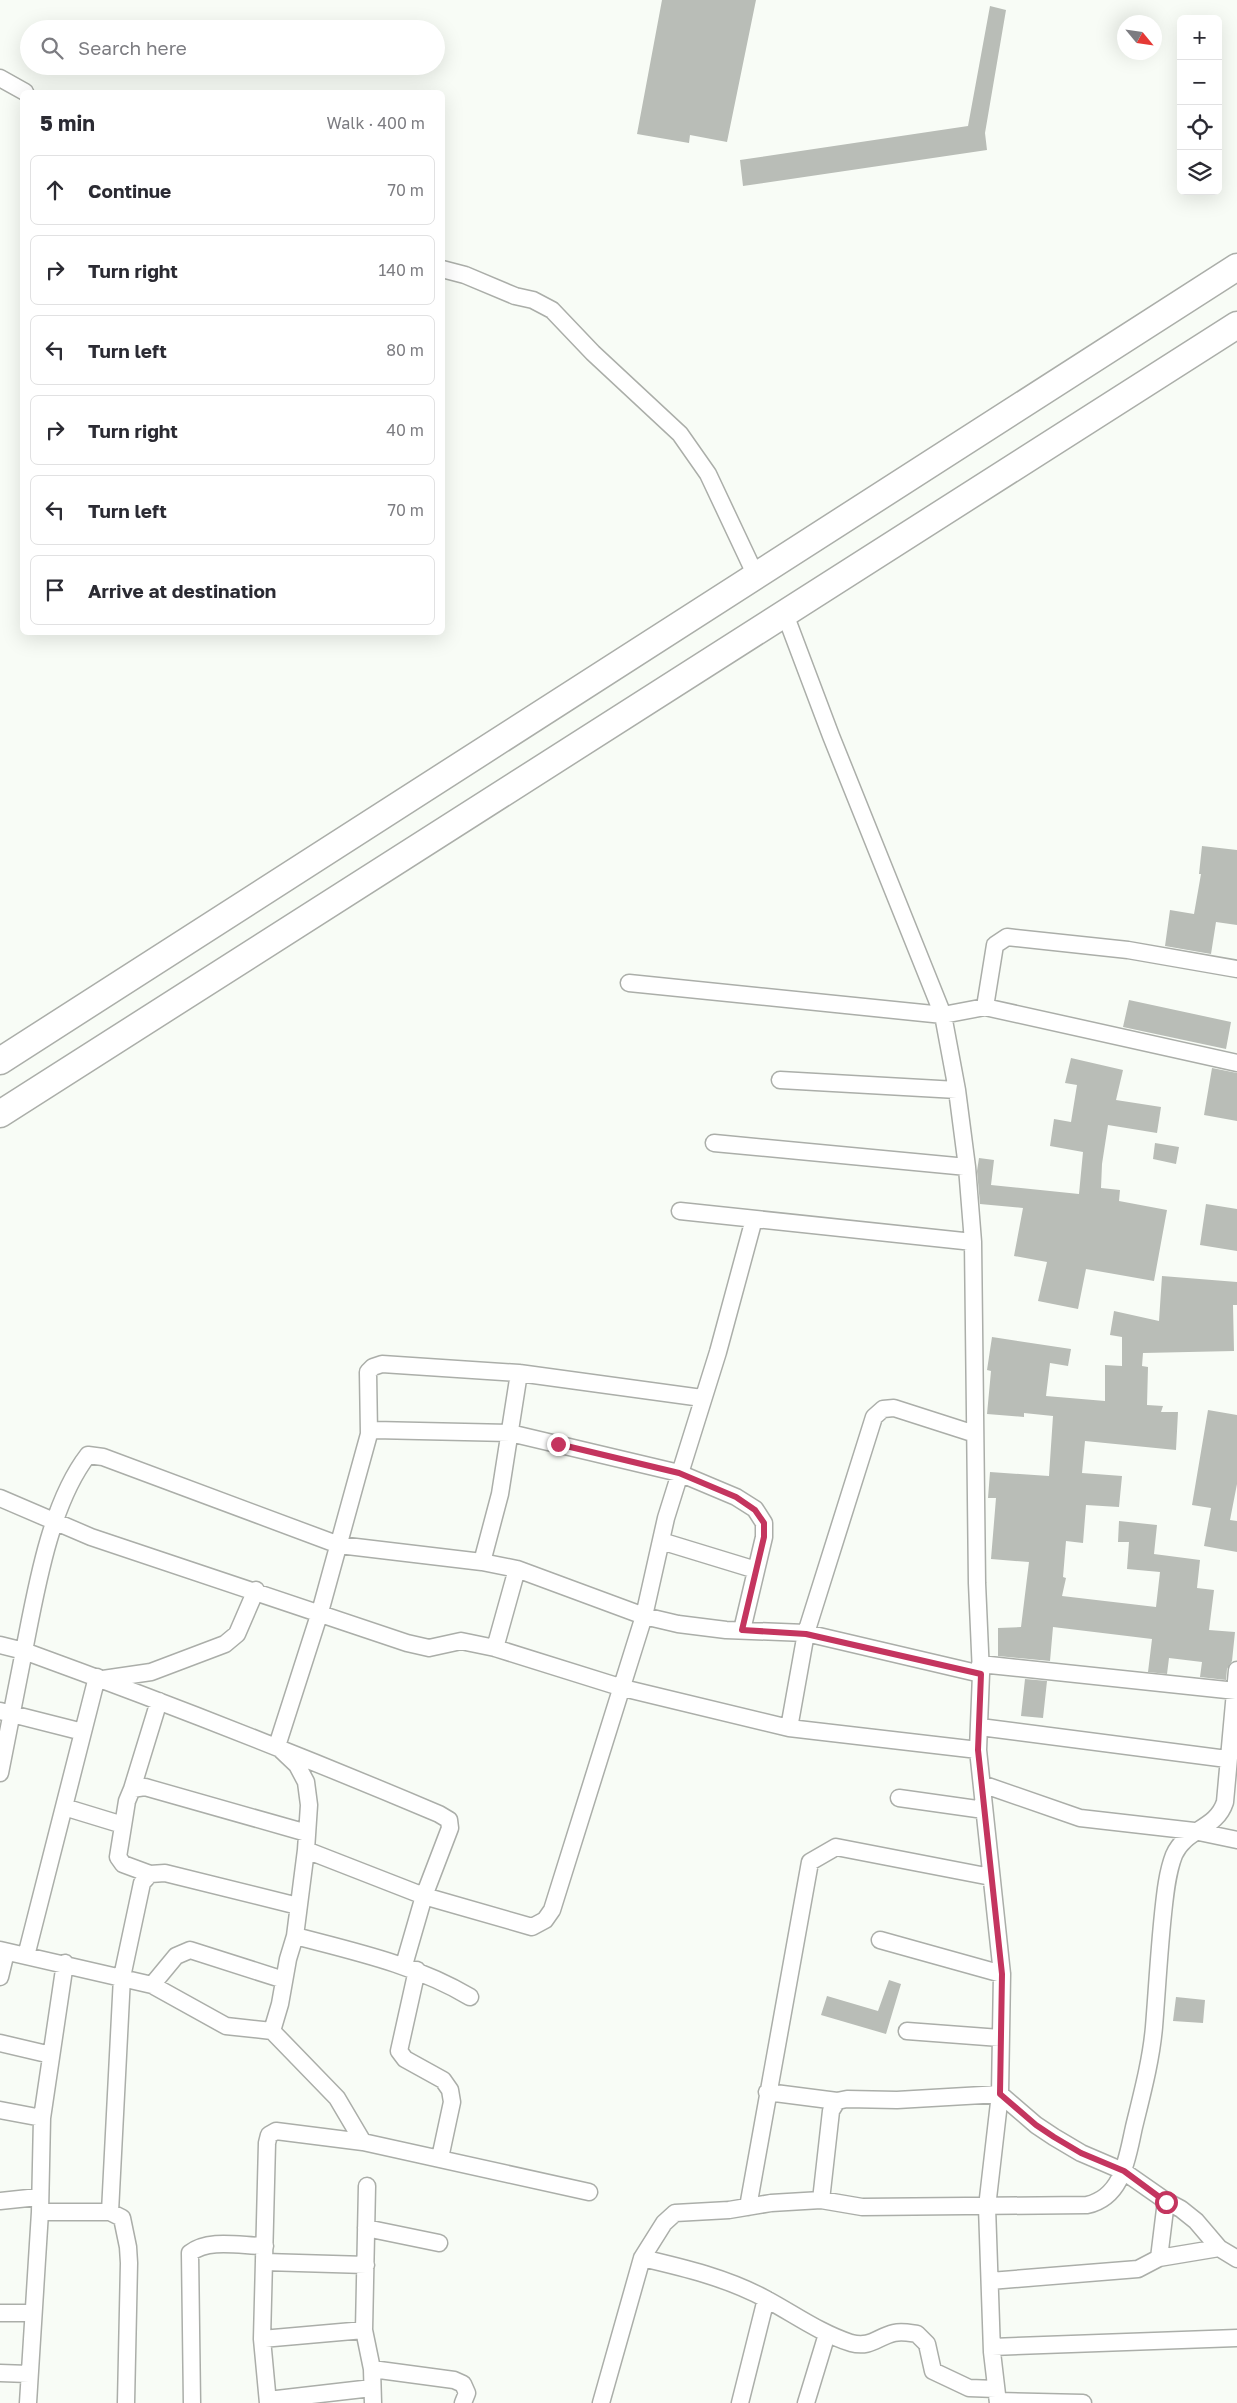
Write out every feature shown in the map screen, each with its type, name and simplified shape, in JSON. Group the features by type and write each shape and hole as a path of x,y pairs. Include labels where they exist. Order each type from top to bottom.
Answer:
{"main road":[{"path":"0,1061 1237,266"},
{"path":"0,1114 1237,325"}],"street":[{"path":"0,78 21,90"},
{"path":"445,270 465,275 515,296 533,300 552,310 593,353 680,434 708,474 756,576"},
{"path":"785,614 831,736 943,1015 957,1090 967,1167 973,1242 975,1434 981,1669 978,1750 1002,1974 1000,2094 987,2207 992,2347 997,2398"},
{"path":"985,1007 995,945 1007,937 1081,947 1128,950 1237,969"},
{"path":"628,983 943,1015 985,1007 1237,1063"},
{"path":"780,1080 957,1090"},
{"path":"714,1143 967,1167"},
{"path":"680,1211 973,1242"},
{"path":"306,1850 424,1896 532,1927 545,1920 552,1910 623,1688 644,1616 679,1473 718,1352 754,1219"},
{"path":"369,1434 368,1372 373,1367 382,1364 519,1373 702,1398"},
{"path":"482,1562 500,1494 519,1373"},
{"path":"788,1728 806,1634 874,1417 882,1409 894,1408 975,1434"},
{"path":"277,1746 320,1612 365,1440 374,1430 510,1433 679,1473 736,1497 755,1510 764,1523 764,1537 742,1630"},
{"path":"0,1773 7,1713 24,1651 32,1608 54,1521 80,1466 88,1455 103,1457 339,1545 482,1562 517,1569 644,1616 678,1624 806,1634 981,1669 1236,1691"},
{"path":"0,1498 90,1537 429,1648 461,1641 495,1648 623,1688 788,1728 978,1750"},
{"path":"661,1541 756,1570"},
{"path":"495,1648 517,1569"},
{"path":"99,1678 151,1672 225,1644 236,1634 256,1590"},
{"path":"0,1645 24,1651 99,1678 242,1735 277,1746 439,1814 448,1820 450,1828 424,1896 410,1968 399,2051 405,2059 443,2080 450,2090 452,2102 440,2158"},
{"path":"600,2403 642,2258 664,2223 675,2213 820,2200 862,2207 1087,2206 1100,2202 1110,2194 1124,2171 1151,2057 1160,1940 1169,1873 1175,1853 1194,1831 1216,1820 1231,1785 1227,1759 1237,1670"},
{"path":"26,1956 83,1732 99,1678"},
{"path":"160,1701 127,1801 118,1857 123,1864 150,1874 165,1872 298,1906"},
{"path":"7,1713 83,1732"},
{"path":"980,1727 1227,1759"},
{"path":"272,2031 295,1936 306,1850 309,1805 306,1782 296,1765 277,1746"},
{"path":"982,1784 1080,1818 1194,1831 1237,1840"},
{"path":"132,1789 145,1786 307,1833"},
{"path":"899,1798 984,1810"},
{"path":"64,1807 123,1825"},
{"path":"827,1844 991,1877"},
{"path":"748,2206 767,2092 788,1990 810,1862 836,1848 991,1877"},
{"path":"110,2212 122,1977 142,1883 150,1874"},
{"path":"295,1936 410,1968 442,1980 470,1997"},
{"path":"880,1940 1002,1974"},
{"path":"152,1985 176,1956 190,1950 284,1980"},
{"path":"0,1977 3,1951 65,1963 152,1985 226,2026 272,2031 336,2098 363,2142"},
{"path":"28,2403 42,2118 65,1963"},
{"path":"907,2031 1000,2038"},
{"path":"0,2043 51,2055"},
{"path":"767,2092 837,2101 847,2099 897,2100 1000,2094 1036,2125 1054,2137 1081,2153 1124,2171 1166,2202 1181,2209 1196,2222 1219,2248 1237,2258"},
{"path":"820,2200 831,2111 837,2101"},
{"path":"0,2110 42,2118"},
{"path":"367,2186 364,2330 372,2369 372,2396 268,2402 262,2339 267,2143 270,2135 276,2131 363,2142 589,2192"},
{"path":"0,2201 110,2212 122,2218 128,2247 126,2403"},
{"path":"1159,2258 1166,2202"},
{"path":"366,2228 439,2243"},
{"path":"192,2403 190,2253 198,2246 209,2245 265,2254 366,2265"},
{"path":"990,2281 1138,2269 1159,2258 1219,2248"},
{"path":"642,2258 711,2274 766,2299 827,2334 853,2344 871,2344 882,2337 894,2333 917,2334 927,2344 933,2371 969,2388 997,2398 1083,2403"},
{"path":"740,2403 766,2299"},
{"path":"0,2313 33,2313"},
{"path":"262,2339 364,2330"},
{"path":"806,2403 827,2334"},
{"path":"992,2347 1237,2338"},
{"path":"372,2369 454,2380 463,2384 467,2393 463,2403"},
{"path":"0,2373 29,2374"}],"building":[{"path":"662,0 756,0 727,142 690,135 689,143 637,134"},
{"path":"990,6 1006,10 985,133 987,150 743,186 740,160 968,126"},
{"path":"1202,846 1237,850 1237,925 1216,922 1211,954 1165,946 1170,910 1194,914 1201,874 1199,874"},
{"path":"1129,1000 1231,1022 1226,1049 1123,1027"},
{"path":"1071,1058 1123,1070 1116,1100 1161,1107 1157,1133 1108,1125 1102,1164 1101,1188 1120,1190 1119,1201 1167,1210 1154,1281 1086,1269 1078,1309 1038,1301 1047,1262 1014,1256 1023,1208 980,1204 977,1171 979,1158 994,1160 991,1185 1079,1194 1083,1152 1050,1146 1054,1119 1071,1122 1077,1085 1065,1083"},
{"path":"1212,1068 1237,1073 1237,1121 1204,1115"},
{"path":"1155,1143 1179,1147 1176,1164 1153,1159"},
{"path":"1206,1204 1237,1209 1237,1251 1200,1245"},
{"path":"1162,1276 1237,1282 1237,1305 1233,1305 1234,1351 1143,1353 1142,1366 1148,1367 1147,1405 1163,1406 1161,1412 1178,1412 1176,1450 1085,1441 1082,1473 1122,1476 1119,1507 1086,1505 1083,1543 1066,1541 1063,1577 1066,1578 1062,1596 1156,1607 1160,1572 1127,1569 1129,1542 1118,1542 1119,1521 1157,1525 1154,1554 1200,1560 1197,1588 1214,1590 1209,1630 1235,1632 1232,1661 1227,1669 1226,1680 1200,1677 1202,1662 1169,1658 1167,1674 1148,1672 1152,1639 1053,1627 1050,1661 998,1656 998,1628 1021,1627 1029,1562 991,1559 996,1498 988,1498 990,1472 1049,1476 1053,1416 1024,1413 1024,1417 987,1414 991,1371 987,1370 992,1337 1071,1349 1068,1366 1050,1363 1046,1396 1105,1401 1105,1365 1122,1366 1122,1337 1110,1335 1114,1311 1159,1321"},
{"path":"1208,1410 1237,1415 1237,1484 1230,1520 1237,1521 1237,1552 1204,1546 1211,1508 1192,1505"},
{"path":"1025,1679 1047,1681 1043,1718 1021,1716"},
{"path":"889,1980 901,1984 886,2034 821,2015 827,1996 878,2011"},
{"path":"1176,1997 1205,2000 1203,2023 1173,2021"}],"route":[{"path":"558,1444 679,1473 736,1497 755,1510 764,1523 764,1537 742,1630 806,1634 981,1674 978,1750 1002,1974 1000,2094 1036,2125 1054,2137 1081,2153 1124,2171 1166,2202"}]}
